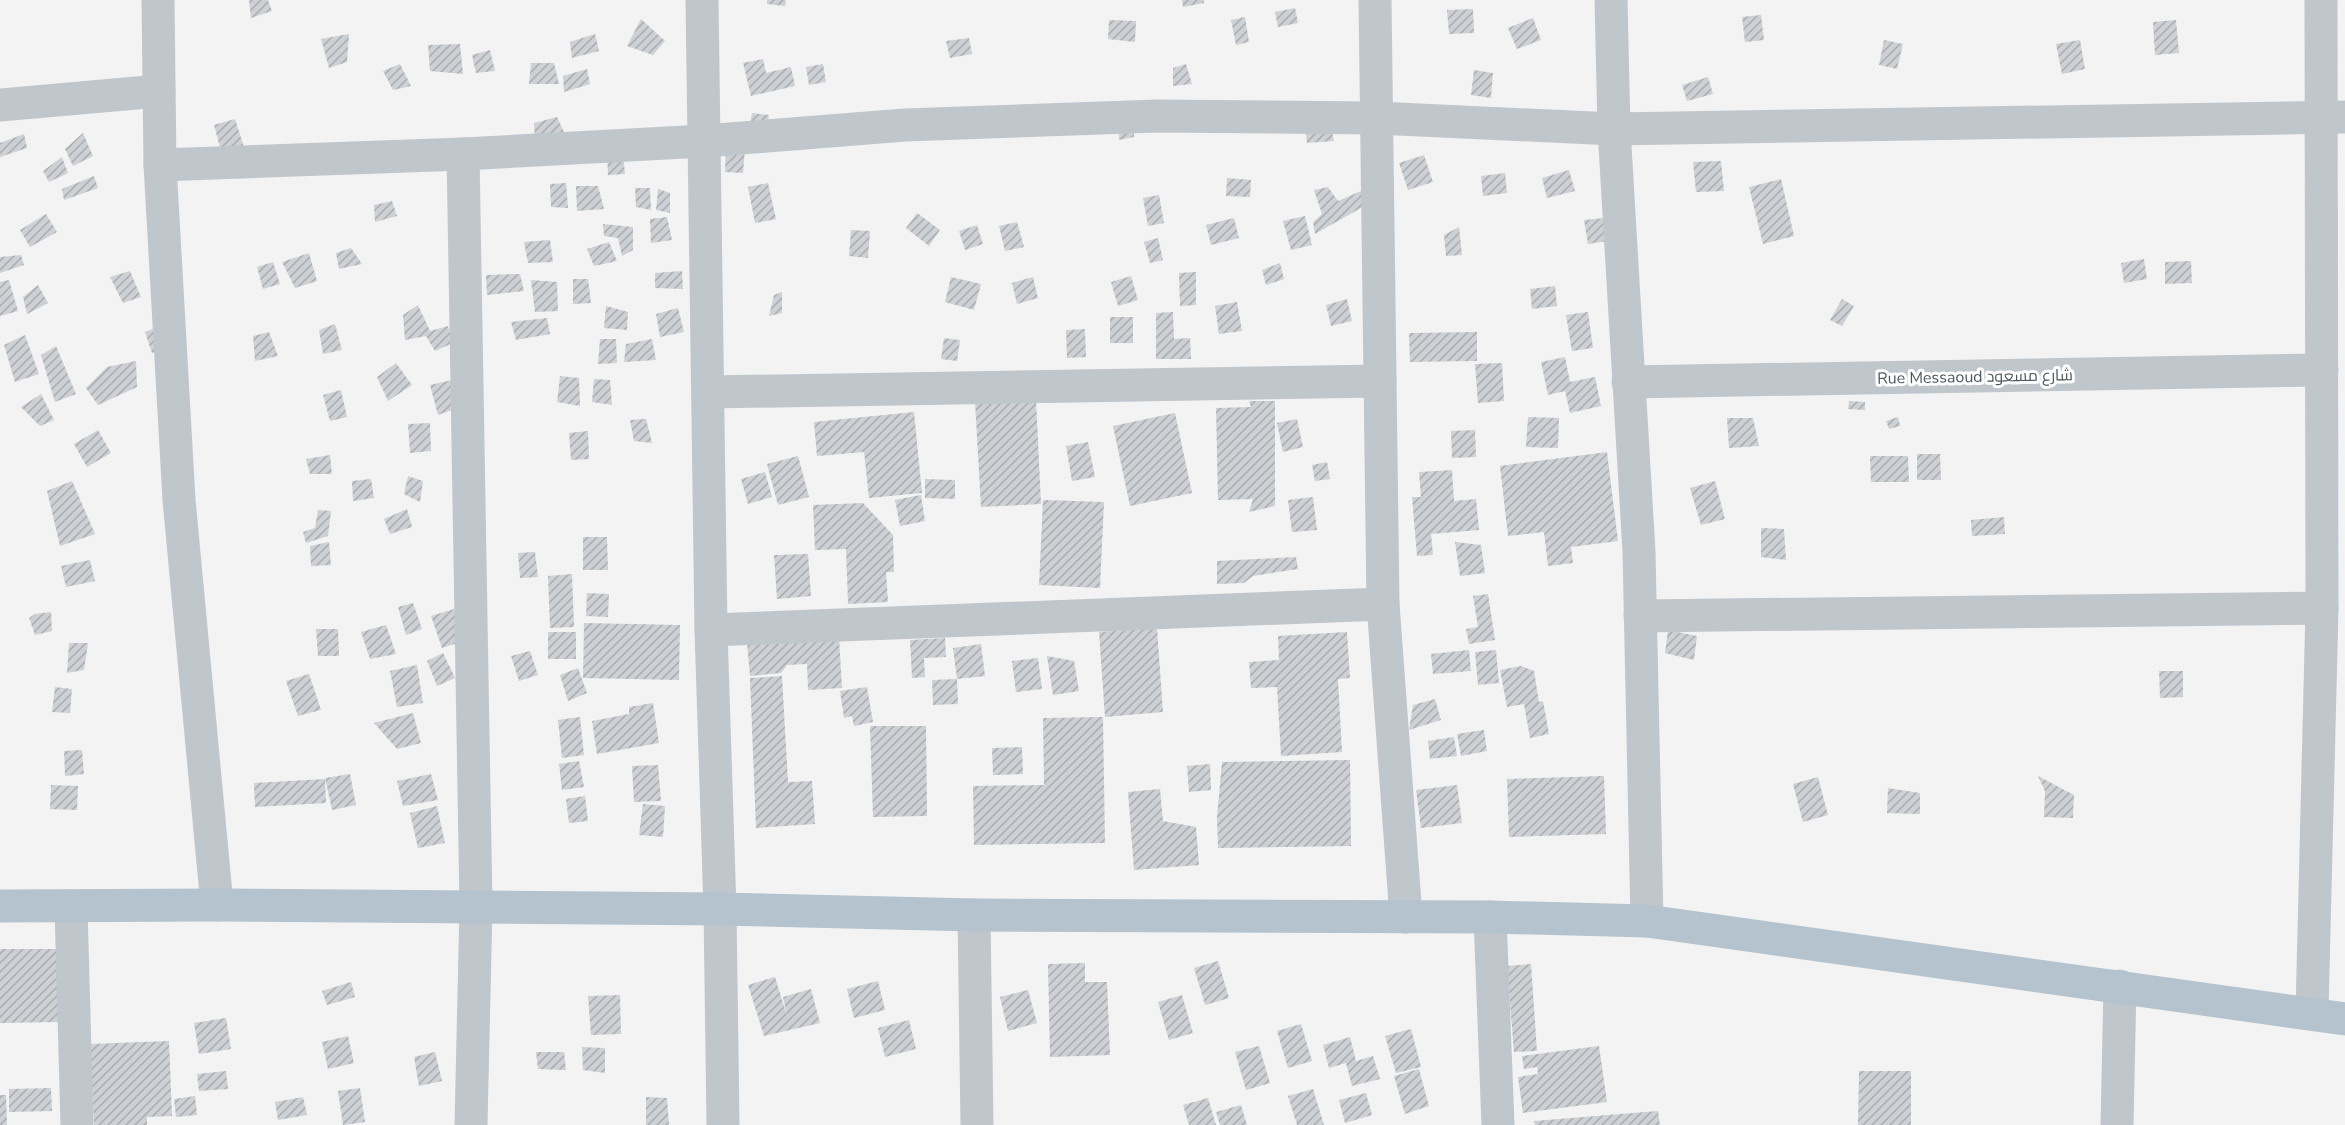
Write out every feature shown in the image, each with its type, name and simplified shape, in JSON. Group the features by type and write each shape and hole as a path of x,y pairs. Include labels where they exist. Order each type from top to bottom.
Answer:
{"main road":[{"path":"0,906 217,905 720,909 974,915 1490,917 1647,921 2345,1018"}],"street":[{"path":"158,0 160,165 179,500 217,905"},
{"path":"702,0 711,630 720,909 723,1125"},
{"path":"1376,0 1383,604 1406,917"},
{"path":"1611,0 1614,129 1640,616 1647,921"},
{"path":"2312,1012 2322,608 2322,370 2333,118 2321,0"},
{"path":"0,105 159,91"},
{"path":"160,165 463,154 704,141 905,124 1113,117 1377,118 1614,129 2333,118"},
{"path":"463,154 476,907 471,1125"},
{"name":"Rue Messaoud شارع مسعود","path":"1628,382 2322,370"},
{"path":"709,392 1380,381"},
{"path":"711,630 1383,604"},
{"path":"1640,616 2322,608"},
{"path":"71,907 76,1125"},
{"path":"974,915 977,1125"},
{"path":"1490,917 1498,1125"},
{"path":"2117,1125 2120,986"}],"building":[{"path":"249,0 268,0 272,11 251,18"},
{"path":"767,0 786,0 785,6 767,4"},
{"path":"1182,0 1204,0 1204,3 1183,7"},
{"path":"1295,8 1298,23 1278,27 1275,12"},
{"path":"1473,9 1474,33 1449,34 1447,10"},
{"path":"1761,15 1764,40 1745,42 1742,17"},
{"path":"1245,17 1249,42 1236,45 1231,20"},
{"path":"1533,18 1541,40 1517,49 1508,28"},
{"path":"641,19 665,41 653,55 627,46"},
{"path":"1109,20 1136,21 1135,42 1108,39"},
{"path":"2176,20 2179,53 2155,55 2153,22"},
{"path":"349,34 347,62 329,68 321,39"},
{"path":"595,34 599,51 572,58 570,42"},
{"path":"969,38 972,54 950,58 946,41"},
{"path":"1884,40 1903,44 1897,69 1879,65"},
{"path":"2080,40 2085,69 2062,74 2056,44"},
{"path":"460,44 463,74 430,71 428,45"},
{"path":"490,50 495,71 476,73 472,55"},
{"path":"763,59 766,73 791,67 795,86 751,96 743,63"},
{"path":"531,63 554,63 559,84 529,84"},
{"path":"400,64 411,86 393,90 383,71"},
{"path":"823,64 826,82 809,85 806,67"},
{"path":"1186,64 1192,84 1173,86 1173,68"},
{"path":"587,69 590,84 564,92 563,76"},
{"path":"1474,70 1493,73 1491,98 1471,95"},
{"path":"1708,77 1713,94 1687,101 1682,85"},
{"path":"1133,107 1134,137 1119,140 1119,108"},
{"path":"752,113 769,115 763,152 746,145"},
{"path":"557,117 565,134 535,142 534,123"},
{"path":"235,119 244,147 221,151 214,125"},
{"path":"1331,128 1334,141 1307,143 1306,134"},
{"path":"83,133 93,156 73,166 65,149"},
{"path":"24,134 27,148 0,157 0,143"},
{"path":"726,148 745,149 743,173 725,172"},
{"path":"607,152 623,153 625,174 608,175"},
{"path":"1424,155 1433,182 1408,190 1399,163"},
{"path":"62,157 68,173 49,182 43,171"},
{"path":"1721,161 1724,191 1696,192 1693,162"},
{"path":"1569,170 1575,191 1547,198 1542,178"},
{"path":"1505,173 1507,193 1483,196 1481,176"},
{"path":"94,176 98,188 64,200 62,189"},
{"path":"1227,178 1251,180 1250,197 1226,196"},
{"path":"1781,179 1794,236 1763,244 1749,187"},
{"path":"566,183 568,208 551,207 550,184"},
{"path":"768,183 776,219 755,223 748,187"},
{"path":"576,186 598,186 604,209 577,211"},
{"path":"1328,187 1338,201 1361,191 1366,205 1315,234 1313,222 1322,214 1314,190"},
{"path":"635,188 650,188 651,210 636,207"},
{"path":"658,189 670,193 670,213 656,210"},
{"path":"1159,195 1164,223 1148,226 1143,198"},
{"path":"392,201 397,216 375,222 374,205"},
{"path":"917,213 940,230 929,246 906,228"},
{"path":"46,214 57,232 30,247 20,230"},
{"path":"1305,216 1312,245 1291,250 1283,221"},
{"path":"667,217 672,240 651,243 650,219"},
{"path":"1234,218 1239,238 1211,245 1206,225"},
{"path":"1604,218 1608,241 1588,244 1584,220"},
{"path":"1017,222 1024,247 1005,251 999,226"},
{"path":"603,224 633,227 633,250 622,256 618,238 604,236"},
{"path":"977,225 983,244 965,250 959,231"},
{"path":"1459,227 1462,255 1446,256 1444,235"},
{"path":"851,230 870,231 868,258 849,256"},
{"path":"1158,238 1163,260 1150,263 1144,242"},
{"path":"550,240 553,262 528,263 524,242"},
{"path":"609,242 617,261 594,266 587,249"},
{"path":"351,248 362,264 339,269 336,253"},
{"path":"309,253 317,281 295,288 282,262"},
{"path":"21,255 24,265 0,273 0,257"},
{"path":"2144,259 2147,279 2124,283 2121,263"},
{"path":"2191,261 2192,283 2165,284 2165,262"},
{"path":"273,262 280,284 263,289 257,267"},
{"path":"1280,263 1284,279 1266,285 1262,270"},
{"path":"130,271 141,297 123,303 110,277"},
{"path":"682,271 683,289 655,288 655,273"},
{"path":"1196,272 1196,305 1180,306 1179,273"},
{"path":"520,274 524,291 487,295 486,275"},
{"path":"1131,276 1138,300 1118,306 1111,282"},
{"path":"951,277 981,284 974,310 945,302"},
{"path":"1033,277 1038,298 1017,304 1012,283"},
{"path":"573,279 588,279 591,303 573,304"},
{"path":"9,280 18,311 0,316 0,282"},
{"path":"531,280 557,282 558,311 535,312"},
{"path":"38,285 48,303 27,314 23,297"},
{"path":"1555,286 1557,306 1532,309 1530,289"},
{"path":"782,292 782,313 769,316 774,295"},
{"path":"1347,299 1352,321 1331,326 1326,305"},
{"path":"1842,299 1854,306 1842,326 1830,320"},
{"path":"1237,302 1242,331 1219,334 1215,306"},
{"path":"418,305 430,331 448,326 453,343 435,351 426,336 405,340 403,315"},
{"path":"606,306 628,312 627,330 604,328"},
{"path":"678,308 684,332 660,337 656,314"},
{"path":"1173,312 1174,339 1190,338 1191,359 1156,359 1156,313"},
{"path":"1588,312 1593,348 1572,351 1566,315"},
{"path":"1110,317 1133,317 1133,343 1110,343"},
{"path":"547,318 550,334 516,340 511,322"},
{"path":"335,324 342,350 323,354 319,330"},
{"path":"161,326 162,351 152,353 145,332"},
{"path":"1085,329 1086,357 1067,358 1066,330"},
{"path":"269,332 278,356 255,361 253,336"},
{"path":"1477,332 1477,361 1410,362 1409,333"},
{"path":"25,335 39,374 15,382 4,345"},
{"path":"944,338 960,340 957,361 941,359"},
{"path":"600,339 616,339 617,363 598,364"},
{"path":"652,339 656,360 624,362 626,344"},
{"path":"56,346 76,394 55,402 41,355"},
{"path":"1565,357 1570,382 1595,377 1601,406 1570,413 1565,391 1548,395 1541,362"},
{"path":"136,361 137,387 98,405 86,388 107,367"},
{"path":"396,363 412,385 388,401 377,377"},
{"path":"1502,363 1504,401 1478,403 1475,364"},
{"path":"560,376 579,378 580,406 557,402"},
{"path":"594,379 610,380 612,405 592,402"},
{"path":"452,380 461,407 438,415 430,385"},
{"path":"341,390 347,417 330,421 323,395"},
{"path":"41,394 54,420 40,426 21,407"},
{"path":"1036,400 1041,504 981,507 975,402"},
{"path":"1249,401 1275,401 1275,506 1249,512 1253,499 1218,500 1216,408 1251,407"},
{"path":"1849,401 1865,402 1865,410 1848,409"},
{"path":"914,412 922,493 869,498 864,452 817,456 814,422"},
{"path":"1175,413 1192,493 1130,506 1113,426"},
{"path":"1528,417 1559,418 1558,448 1526,447"},
{"path":"1898,417 1900,426 1889,429 1886,421"},
{"path":"1727,418 1753,418 1759,446 1729,448"},
{"path":"646,419 652,443 634,441 630,420"},
{"path":"1297,419 1303,447 1283,452 1277,423"},
{"path":"430,423 431,451 410,453 408,424"},
{"path":"98,430 111,453 87,467 74,444"},
{"path":"1475,430 1476,457 1452,458 1451,431"},
{"path":"588,431 589,459 571,460 569,433"},
{"path":"1088,442 1095,477 1072,481 1066,446"},
{"path":"1607,452 1618,541 1571,547 1573,563 1548,566 1544,532 1508,536 1500,466"},
{"path":"1917,454 1940,454 1941,480 1917,480"},
{"path":"330,455 332,474 310,474 306,459"},
{"path":"798,456 809,497 778,505 767,464"},
{"path":"1870,456 1908,456 1909,482 1871,482"},
{"path":"1327,462 1330,479 1315,481 1312,465"},
{"path":"1452,470 1454,501 1476,499 1479,530 1431,534 1433,555 1417,556 1412,497 1421,497 1419,472"},
{"path":"765,472 772,497 748,504 741,479"},
{"path":"408,476 423,481 420,502 404,494"},
{"path":"371,479 374,498 353,501 352,481"},
{"path":"925,479 955,480 955,499 925,498"},
{"path":"72,481 95,534 60,546 47,491"},
{"path":"1715,481 1725,519 1701,525 1690,488"},
{"path":"921,495 925,521 900,526 895,500"},
{"path":"1313,497 1317,530 1292,532 1288,500"},
{"path":"1043,500 1104,502 1100,588 1039,585"},
{"path":"863,503 893,535 894,572 886,572 888,602 848,604 846,549 815,550 813,505"},
{"path":"407,509 412,527 390,534 384,519"},
{"path":"318,510 331,511 328,536 306,543 303,532 315,528"},
{"path":"2004,517 2005,534 1972,536 1971,520"},
{"path":"1761,528 1784,529 1786,560 1761,557"},
{"path":"583,537 607,537 608,570 583,570"},
{"path":"329,542 331,565 311,566 310,546"},
{"path":"1455,542 1481,545 1485,573 1460,576"},
{"path":"535,552 538,577 520,578 518,553"},
{"path":"808,554 811,596 777,599 774,555"},
{"path":"1296,557 1298,569 1253,576 1244,583 1217,584 1217,561"},
{"path":"90,560 95,581 66,587 61,566"},
{"path":"572,574 574,627 550,628 548,576"},
{"path":"587,593 609,594 608,617 586,616"},
{"path":"1488,594 1495,640 1469,644 1466,629 1478,627 1473,596"},
{"path":"413,603 422,629 406,635 398,607"},
{"path":"454,609 464,641 442,648 431,616"},
{"path":"51,612 52,631 35,635 29,618 35,614"},
{"path":"584,623 680,625 679,680 583,678"},
{"path":"386,625 396,654 370,659 361,632"},
{"path":"1157,628 1163,712 1105,717 1099,632"},
{"path":"316,629 338,629 339,656 318,656"},
{"path":"1668,630 1697,636 1694,660 1665,653"},
{"path":"548,632 576,632 576,659 548,659"},
{"path":"1347,632 1350,678 1338,679 1342,752 1281,756 1277,687 1251,688 1249,662 1279,660 1278,636"},
{"path":"839,637 842,688 808,690 807,664 787,665 781,673 750,676 747,643"},
{"path":"945,638 946,657 924,658 925,677 912,678 910,640"},
{"path":"69,643 88,643 84,670 67,673"},
{"path":"981,644 985,676 957,679 953,648"},
{"path":"1469,650 1471,671 1433,674 1431,654"},
{"path":"1496,650 1499,683 1478,685 1475,652"},
{"path":"530,651 538,675 519,681 511,656"},
{"path":"443,653 455,678 437,686 427,661"},
{"path":"1047,656 1074,661 1079,691 1053,695"},
{"path":"1038,658 1042,689 1016,692 1012,661"},
{"path":"417,665 423,703 397,707 390,671"},
{"path":"1521,666 1534,671 1539,702 1543,701 1549,734 1530,738 1524,704 1507,707 1500,670"},
{"path":"578,668 587,693 568,701 560,675"},
{"path":"2159,671 2183,671 2183,697 2160,698"},
{"path":"309,674 321,710 298,716 286,681"},
{"path":"782,676 788,782 812,781 815,824 756,828 750,678"},
{"path":"957,679 958,704 933,705 932,680"},
{"path":"55,687 72,689 70,713 52,712"},
{"path":"867,687 873,722 854,726 852,716 844,718 840,691"},
{"path":"1435,699 1441,720 1409,730 1413,705"},
{"path":"653,703 659,743 597,754 592,721 629,714 629,707"},
{"path":"413,713 421,743 397,749 374,723"},
{"path":"580,717 584,755 562,758 558,720"},
{"path":"1103,717 1105,843 974,845 973,786 1044,785 1043,718"},
{"path":"870,726 926,726 927,816 873,817"},
{"path":"1484,730 1487,751 1461,756 1457,734"},
{"path":"1454,737 1457,756 1430,759 1428,741"},
{"path":"1022,747 1023,774 993,775 992,748"},
{"path":"82,750 84,774 65,776 64,751"},
{"path":"1350,760 1351,846 1218,848 1217,817 1222,762"},
{"path":"579,761 584,787 562,790 559,764"},
{"path":"1210,764 1211,790 1189,792 1187,766"},
{"path":"658,765 661,801 634,802 632,766"},
{"path":"350,774 356,805 332,810 325,778"},
{"path":"431,774 438,800 403,806 397,781"},
{"path":"1604,776 1606,834 1509,837 1507,779"},
{"path":"2038,776 2074,795 2073,818 2044,817 2045,791"},
{"path":"1818,777 1828,815 1803,822 1793,784"},
{"path":"325,779 326,803 255,807 254,783"},
{"path":"51,785 78,786 77,810 50,809"},
{"path":"1457,785 1462,823 1421,828 1416,790"},
{"path":"1888,788 1920,793 1920,814 1887,813"},
{"path":"1160,789 1163,821 1196,827 1199,865 1134,870 1128,792"},
{"path":"585,796 588,821 569,823 566,799"},
{"path":"643,804 665,806 663,837 639,835"},
{"path":"437,806 445,843 418,848 410,813"},
{"path":"0,949 58,949 59,1022 0,1023"},
{"path":"1218,961 1229,998 1205,1005 1194,968"},
{"path":"1085,963 1085,982 1107,982 1110,1055 1050,1057 1048,964"},
{"path":"1531,964 1537,1051 1514,1052 1507,966"},
{"path":"775,977 787,1016 783,997 811,989 820,1023 764,1036 748,985"},
{"path":"878,981 885,1010 854,1018 847,989"},
{"path":"351,982 355,997 327,1005 322,991"},
{"path":"1028,990 1037,1023 1008,1031 1000,997"},
{"path":"620,995 621,1034 591,1035 588,996"},
{"path":"1182,995 1193,1033 1169,1040 1158,1002"},
{"path":"226,1018 231,1049 199,1054 194,1023"},
{"path":"909,1020 916,1049 885,1057 878,1028"},
{"path":"1301,1024 1312,1061 1288,1068 1277,1031"},
{"path":"1411,1029 1421,1067 1396,1073 1385,1036"},
{"path":"348,1036 354,1063 328,1069 322,1042"},
{"path":"1350,1037 1356,1061 1373,1056 1380,1079 1352,1086 1346,1063 1329,1068 1323,1045"},
{"path":"169,1041 172,1116 147,1117 147,1125 94,1125 90,1044"},
{"path":"1259,1046 1270,1083 1246,1090 1235,1052"},
{"path":"1599,1046 1607,1102 1523,1113 1518,1077 1538,1074 1537,1067 1524,1069 1522,1056"},
{"path":"582,1047 605,1048 605,1073 583,1070"},
{"path":"435,1052 442,1081 419,1086 414,1057"},
{"path":"536,1052 564,1052 566,1070 538,1069"},
{"path":"1419,1069 1429,1106 1405,1114 1394,1076"},
{"path":"226,1071 228,1089 199,1091 197,1074"},
{"path":"1859,1071 1911,1071 1911,1125 1858,1125"},
{"path":"51,1088 52,1111 9,1112 9,1089"},
{"path":"360,1088 365,1122 343,1125 338,1091"},
{"path":"1313,1089 1324,1125 1297,1125 1288,1096"},
{"path":"1366,1093 1372,1115 1345,1123 1339,1100"},
{"path":"0,1095 6,1095 7,1125 0,1125"},
{"path":"195,1096 197,1115 176,1117 174,1099"},
{"path":"303,1097 307,1115 278,1120 275,1102"},
{"path":"646,1097 667,1098 669,1125 646,1125"},
{"path":"1208,1098 1216,1125 1189,1125 1183,1105"},
{"path":"1241,1105 1247,1125 1220,1125 1216,1112"},
{"path":"1658,1111 1660,1125 1535,1125 1534,1121"}]}
